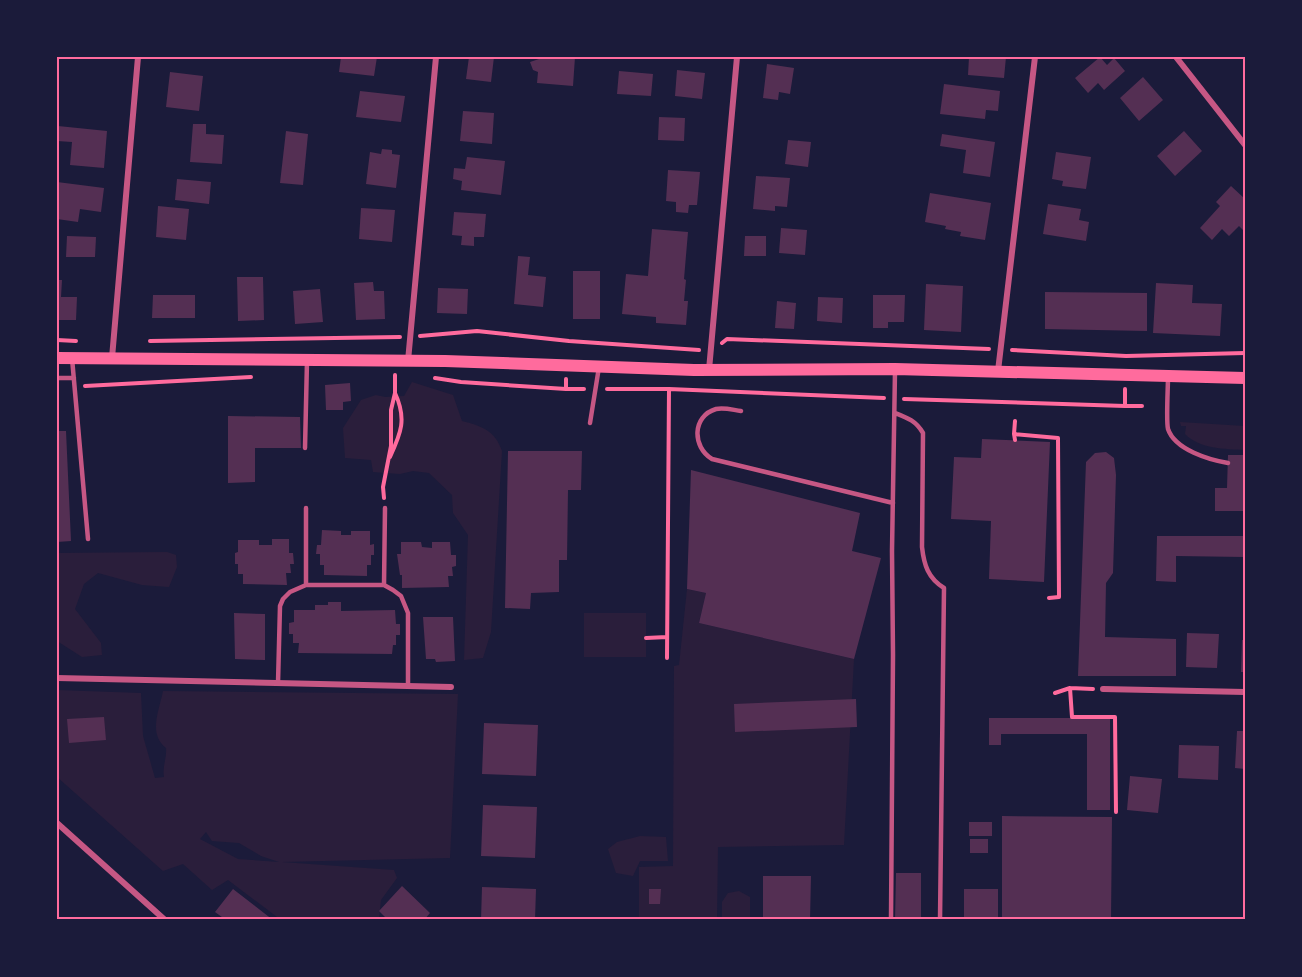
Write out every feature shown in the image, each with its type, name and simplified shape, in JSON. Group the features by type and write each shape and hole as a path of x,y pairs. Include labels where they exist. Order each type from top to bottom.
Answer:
{"main road":[{"path":"57,358 408,361 709,370 895,369 1245,378"}],"street":[{"path":"112,359 138,57"},
{"path":"408,361 436,57"},
{"path":"709,370 737,57"},
{"path":"998,372 1035,57"},
{"path":"1176,57 1245,146"},
{"path":"57,678 451,687"},
{"path":"1103,689 1245,692"},
{"path":"57,823 165,920"}],"lane":[{"path":"72,358 88,539"},
{"path":"305,448 307,361"},
{"path":"590,423 599,367"},
{"path":"891,920 895,369"},
{"path":"1168,377 1168,430 1191,452 1207,460 1228,463"},
{"path":"57,378 74,378"},
{"path":"741,411 714,409 705,415 699,424 697,437 699,447 705,455 712,459 893,503"},
{"path":"895,413 910,419 923,432 922,547 924,562 935,583 944,588 940,920"},
{"path":"306,508 306,585"},
{"path":"384,585 385,508"},
{"path":"278,683 280,606 290,592 306,585 384,585 401,596 406,604 408,686"}],"path":[{"path":"149,341 410,336 477,331 568,341 711,351 727,339 1126,356 1245,354"},
{"path":"57,340 79,341"},
{"path":"1125,406 1126,356"},
{"path":"567,365 566,389 669,389 895,399 1142,406"},
{"path":"667,658 670,369"},
{"path":"389,460 391,410 396,372"},
{"path":"385,508 382,487 384,472 402,423 401,406 395,393"},
{"path":"1015,422 1015,440"},
{"path":"1014,434 1058,438 1059,597 1049,598"},
{"path":"646,638 667,637"},
{"path":"1071,688 1072,717 1115,717 1116,812"},
{"path":"1055,693 1071,688 1103,689"}],"shaded area":[{"path":"412,382 453,395 462,421 486,430 495,438 502,451 491,632 483,658 464,660 468,535 453,513 452,495 429,473 373,472 371,460 345,458 343,428 361,400 376,395 404,396"},
{"path":"1180,422 1245,426 1245,450 1198,443 1185,434 1186,426 1181,426"},
{"path":"167,552 176,555 177,567 169,587 142,585 98,573 84,584 75,609 101,643 102,655 82,657 57,641 57,553"},
{"path":"687,589 706,593 699,623 854,659 844,845 718,847 717,920 639,920 639,867 673,866 674,666 679,665"},
{"path":"584,613 646,613 646,657 584,657"},
{"path":"57,690 141,693 143,736 155,778 164,777 166,748 157,736 156,729 163,691 458,694 450,858 282,862 394,870 397,878 381,900 379,920 281,920 228,880 212,890 183,864 163,871 57,777","holes":["206,832 212,841 239,843 261,856 279,862 238,859 200,839"]},
{"path":"640,836 666,837 668,861 640,861 633,876 616,873 608,849 617,842"},
{"path":"739,891 750,897 750,920 722,920 722,902 728,893"}],"building":[{"path":"341,57 377,57 374,76 339,72"},
{"path":"469,57 494,57 491,82 466,79"},
{"path":"539,57 575,57 573,86 537,83 538,72 533,70 530,62"},
{"path":"969,57 1006,57 1004,78 968,75"},
{"path":"1100,57 1107,65 1114,58 1125,71 1104,90 1098,83 1088,93 1075,78"},
{"path":"767,64 794,68 790,94 779,92 778,100 763,98"},
{"path":"677,70 705,73 702,99 675,96"},
{"path":"619,71 653,74 651,96 617,94"},
{"path":"170,72 203,76 199,111 166,107"},
{"path":"1143,77 1163,100 1139,121 1120,98"},
{"path":"944,84 1000,91 998,111 986,110 985,119 940,114"},
{"path":"360,91 405,96 401,122 356,117"},
{"path":"463,111 494,113 492,144 460,141"},
{"path":"659,117 685,118 684,141 658,140"},
{"path":"193,124 206,124 206,134 224,135 222,164 190,162"},
{"path":"58,126 107,131 104,168 70,165 72,142 57,141"},
{"path":"286,131 308,134 303,185 280,183"},
{"path":"1184,131 1202,151 1175,176 1157,156"},
{"path":"942,134 995,142 990,177 963,173 966,150 940,146"},
{"path":"788,140 811,142 808,167 785,164"},
{"path":"382,149 392,150 392,154 400,155 396,188 366,184 370,152 381,154"},
{"path":"1056,152 1091,157 1086,189 1062,186 1063,181 1052,179"},
{"path":"467,157 505,161 501,195 461,190 462,181 453,179 454,168 465,169"},
{"path":"668,170 700,172 697,205 689,205 688,213 676,212 676,202 666,201"},
{"path":"756,176 790,178 787,207 775,206 775,211 753,209"},
{"path":"177,179 211,182 209,204 175,200"},
{"path":"57,182 104,188 101,212 80,209 78,222 57,219"},
{"path":"1231,186 1245,199 1245,229 1244,231 1239,226 1229,236 1222,229 1212,240 1200,228 1220,206 1216,202"},
{"path":"930,193 991,203 985,240 960,236 961,232 945,229 946,226 925,222"},
{"path":"1048,204 1081,209 1079,220 1089,222 1086,241 1043,234"},
{"path":"158,206 189,209 186,240 156,237"},
{"path":"361,208 395,210 392,242 359,239"},
{"path":"454,212 486,214 484,237 474,237 474,246 461,245 462,236 452,235"},
{"path":"781,228 807,230 805,255 779,253"},
{"path":"652,229 688,232 684,279 686,280 684,301 688,301 686,325 656,323 656,317 622,314 626,274 648,276"},
{"path":"67,236 96,237 95,257 66,257"},
{"path":"745,236 766,236 766,256 744,256"},
{"path":"518,256 530,257 528,275 546,277 543,307 514,304"},
{"path":"573,271 600,271 600,319 573,319"},
{"path":"237,277 263,277 264,320 238,321"},
{"path":"57,280 62,280 61,297 77,297 76,320 57,320"},
{"path":"373,282 374,291 384,291 385,319 356,320 354,283"},
{"path":"1156,283 1193,285 1192,303 1222,304 1220,336 1153,333"},
{"path":"926,284 963,286 961,332 924,330"},
{"path":"438,288 468,289 467,314 437,313"},
{"path":"320,289 323,322 295,324 293,291"},
{"path":"1045,292 1147,293 1147,331 1045,329"},
{"path":"153,295 195,295 195,318 152,318"},
{"path":"873,295 905,295 904,322 888,322 888,328 873,328"},
{"path":"818,297 843,298 842,323 817,321"},
{"path":"777,301 796,303 794,329 775,328"},
{"path":"350,383 351,401 343,402 343,410 326,410 325,385"},
{"path":"228,416 300,417 301,448 255,448 255,482 228,483"},
{"path":"57,431 66,431 71,541 57,542"},
{"path":"982,439 1050,442 1044,582 989,579 991,521 951,519 954,457 981,458"},
{"path":"508,451 582,451 581,490 568,490 567,560 559,560 559,592 531,593 530,609 505,608"},
{"path":"1106,452 1114,458 1116,475 1113,573 1106,583 1105,637 1176,639 1176,676 1078,676 1086,462 1095,453"},
{"path":"1228,455 1245,455 1245,511 1215,511 1215,488 1227,488"},
{"path":"691,470 860,513 852,551 881,558 854,659 699,623 706,593 687,589"},
{"path":"322,530 341,531 341,535 351,535 351,531 370,531 370,545 374,544 374,555 371,555 371,565 367,565 367,576 324,575 324,565 320,565 320,554 316,554 317,545 321,545"},
{"path":"1157,536 1245,536 1245,557 1176,556 1176,582 1156,581"},
{"path":"272,539 289,539 289,553 293,553 294,564 290,564 291,573 286,573 287,585 243,584 243,574 238,574 238,564 235,564 238,540 259,540 259,545 272,545"},
{"path":"401,542 421,542 422,547 432,548 432,542 450,542 451,555 456,555 456,566 452,567 453,576 448,576 449,587 402,588 402,575 400,575 397,554 401,554"},
{"path":"328,602 341,602 341,611 395,610 396,624 400,624 400,635 396,635 396,645 393,645 392,654 298,653 299,643 293,643 293,634 289,634 289,623 294,622 294,610 315,610 315,605 328,605"},
{"path":"234,613 265,614 265,660 235,659"},
{"path":"423,617 453,617 455,661 436,662 435,659 426,659"},
{"path":"1187,633 1219,634 1217,668 1186,667"},
{"path":"1242,640 1245,640 1245,672 1241,672"},
{"path":"856,699 857,727 735,732 734,704"},
{"path":"104,717 106,740 69,743 67,719"},
{"path":"989,718 1110,718 1110,810 1087,810 1087,734 1001,734 1001,745 989,745"},
{"path":"484,723 538,725 536,776 482,774"},
{"path":"1237,731 1245,731 1245,769 1235,768"},
{"path":"1179,745 1219,746 1218,780 1178,778"},
{"path":"1130,776 1162,779 1158,813 1127,810"},
{"path":"483,805 537,807 535,858 481,856"},
{"path":"1002,816 1112,817 1111,920 1002,920"},
{"path":"969,822 992,822 992,836 969,836"},
{"path":"970,839 988,839 988,853 970,853"},
{"path":"896,873 921,873 921,920 895,920"},
{"path":"763,876 811,876 810,920 763,920"},
{"path":"402,886 430,913 424,920 388,920 379,911"},
{"path":"482,887 536,889 535,920 481,920"},
{"path":"233,889 273,920 226,920 215,912"},
{"path":"649,889 661,889 660,904 649,904"},
{"path":"964,889 998,889 998,920 964,920"}]}
